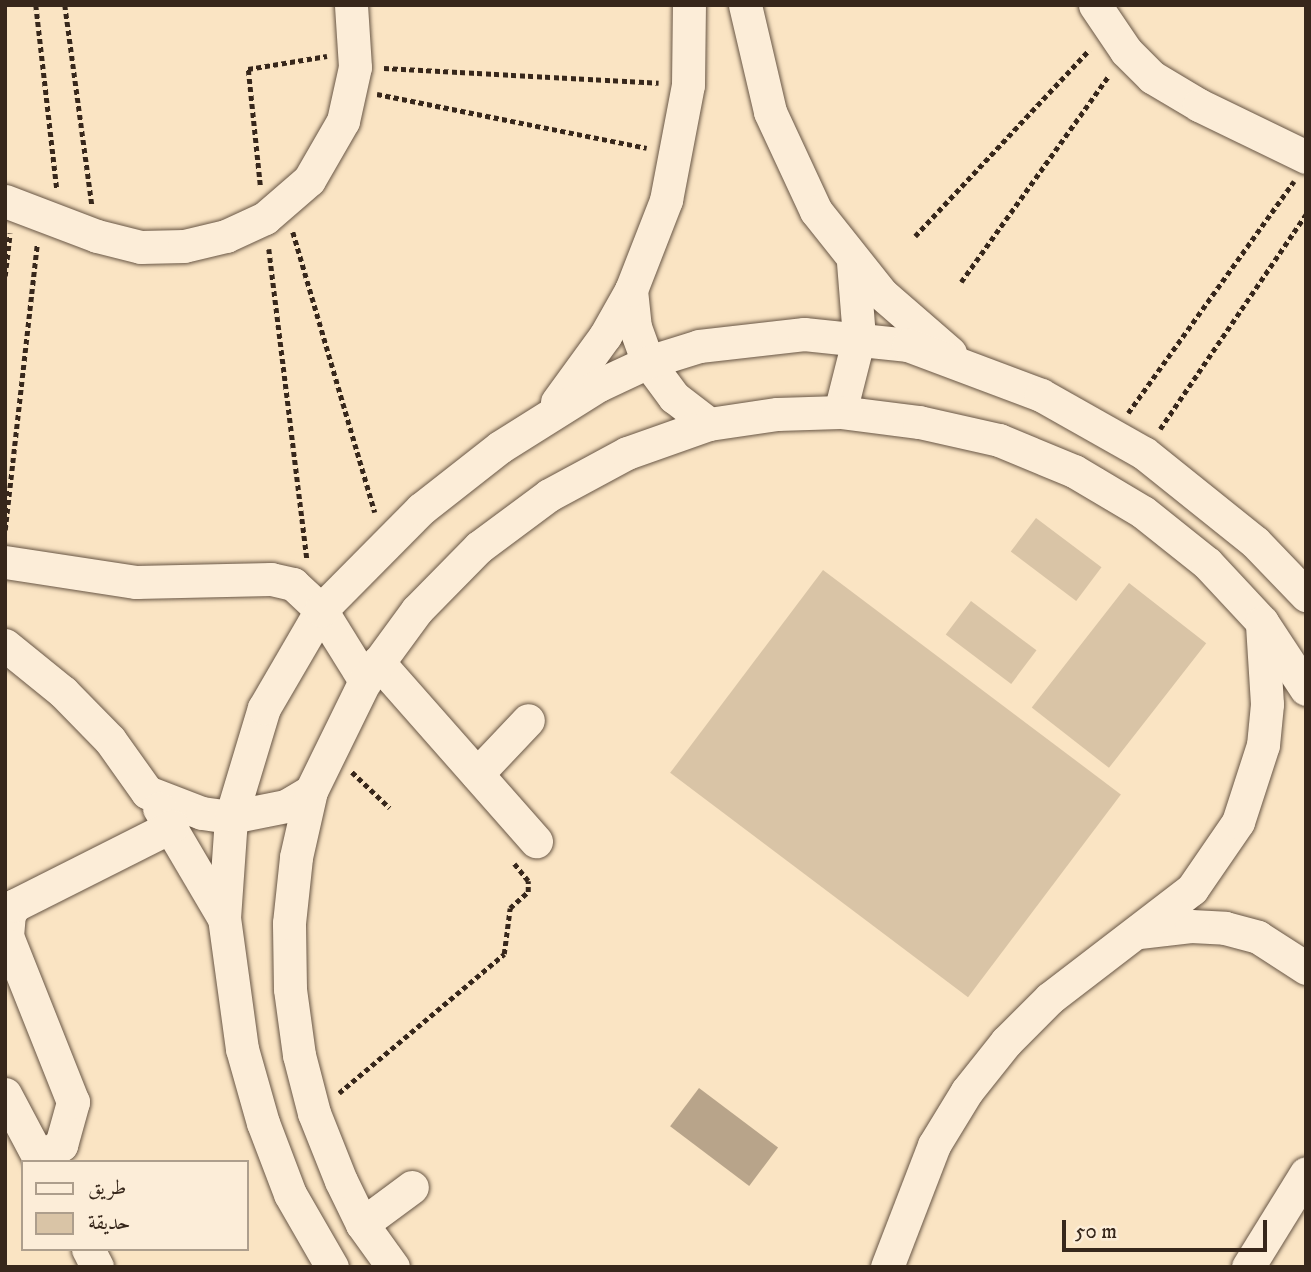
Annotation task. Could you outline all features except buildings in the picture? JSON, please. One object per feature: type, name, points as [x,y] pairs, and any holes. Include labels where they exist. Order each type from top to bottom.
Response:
[{"type":"street","points":[[30,210],[97,236],[141,247],[184,246],[226,236],[275,211],[328,152],[354,69],[351,5]]},
{"type":"street","points":[[542,419],[576,379],[631,290],[666,200],[678,154],[688,85],[688,5]]},
{"type":"street","points":[[745,5],[762,86],[790,162],[816,211],[853,263],[962,363]]},
{"type":"street","points":[[1110,29],[1152,76],[1302,167]]},
{"type":"street","points":[[840,412],[859,337],[853,263]]},
{"type":"street","points":[[631,290],[635,327],[648,362],[674,397],[709,424]]},
{"type":"street","points":[[332,1267],[290,1195],[263,1123],[242,1049],[223,918],[231,817],[264,708],[316,603],[460,477],[542,419],[648,362],[751,337],[859,337],[908,345],[962,363],[1041,395],[1113,433],[1203,496],[1306,595]]},
{"type":"street","points":[[393,1267],[362,1224],[314,1113],[299,1055],[292,1002],[289,923],[296,857],[311,791],[329,750],[372,671],[417,610],[479,547],[549,495],[626,453],[709,424],[840,412],[919,422],[999,440],[1074,471],[1143,512],[1207,563],[1262,622],[1306,689]]},
{"type":"street","points":[[5,562],[136,582],[271,579],[293,584],[316,603],[372,671],[477,774],[524,852]]},
{"type":"street","points":[[889,1265],[934,1144],[967,1091],[1006,1042],[1050,998],[1192,889],[1217,857],[1254,784],[1267,704],[1262,622]]},
{"type":"street","points":[[5,645],[63,692],[110,740],[172,825],[223,918]]},
{"type":"street","points":[[477,774],[528,720]]},
{"type":"street","points":[[147,792],[202,814],[231,817],[286,806],[311,791]]},
{"type":"street","points":[[5,1094],[40,1160],[61,1145],[73,1102],[7,936],[9,914],[15,905],[172,825]]},
{"type":"street","points":[[1139,932],[1191,926],[1225,928],[1258,937],[1306,968]]},
{"type":"street","points":[[1248,1267],[1306,1173]]},
{"type":"street","points":[[362,1224],[412,1187]]},
{"type":"street","points":[[89,1251],[97,1267]]},
{"type":"path","points":[[5,530],[30,210],[36,5]]},
{"type":"path","points":[[65,5],[97,236]]},
{"type":"path","points":[[915,236],[1110,29]]},
{"type":"path","points":[[961,282],[1110,29]]},
{"type":"path","points":[[316,603],[275,211],[248,69],[354,69],[688,85]]},
{"type":"path","points":[[354,69],[678,154]]},
{"type":"path","points":[[1113,433],[1302,167]]},
{"type":"path","points":[[5,276],[30,210]]},
{"type":"path","points":[[275,211],[384,544]]},
{"type":"path","points":[[1144,453],[1306,214]]},
{"type":"path","points":[[329,750],[390,808]]},
{"type":"path","points":[[314,1113],[504,954],[510,908],[528,892],[524,852]]},
{"type":"green space","points":[[1036,518],[1101,567],[1076,601],[1011,552]]},
{"type":"green space","points":[[823,570],[1121,794],[968,997],[670,773]]},
{"type":"green space","points":[[1129,583],[1206,643],[1109,768],[1032,708]]},
{"type":"green space","points":[[971,601],[1036,650],[1011,684],[946,635]]},
{"type":"shaded area","points":[[699,1088],[778,1148],[749,1186],[670,1126]]}]
